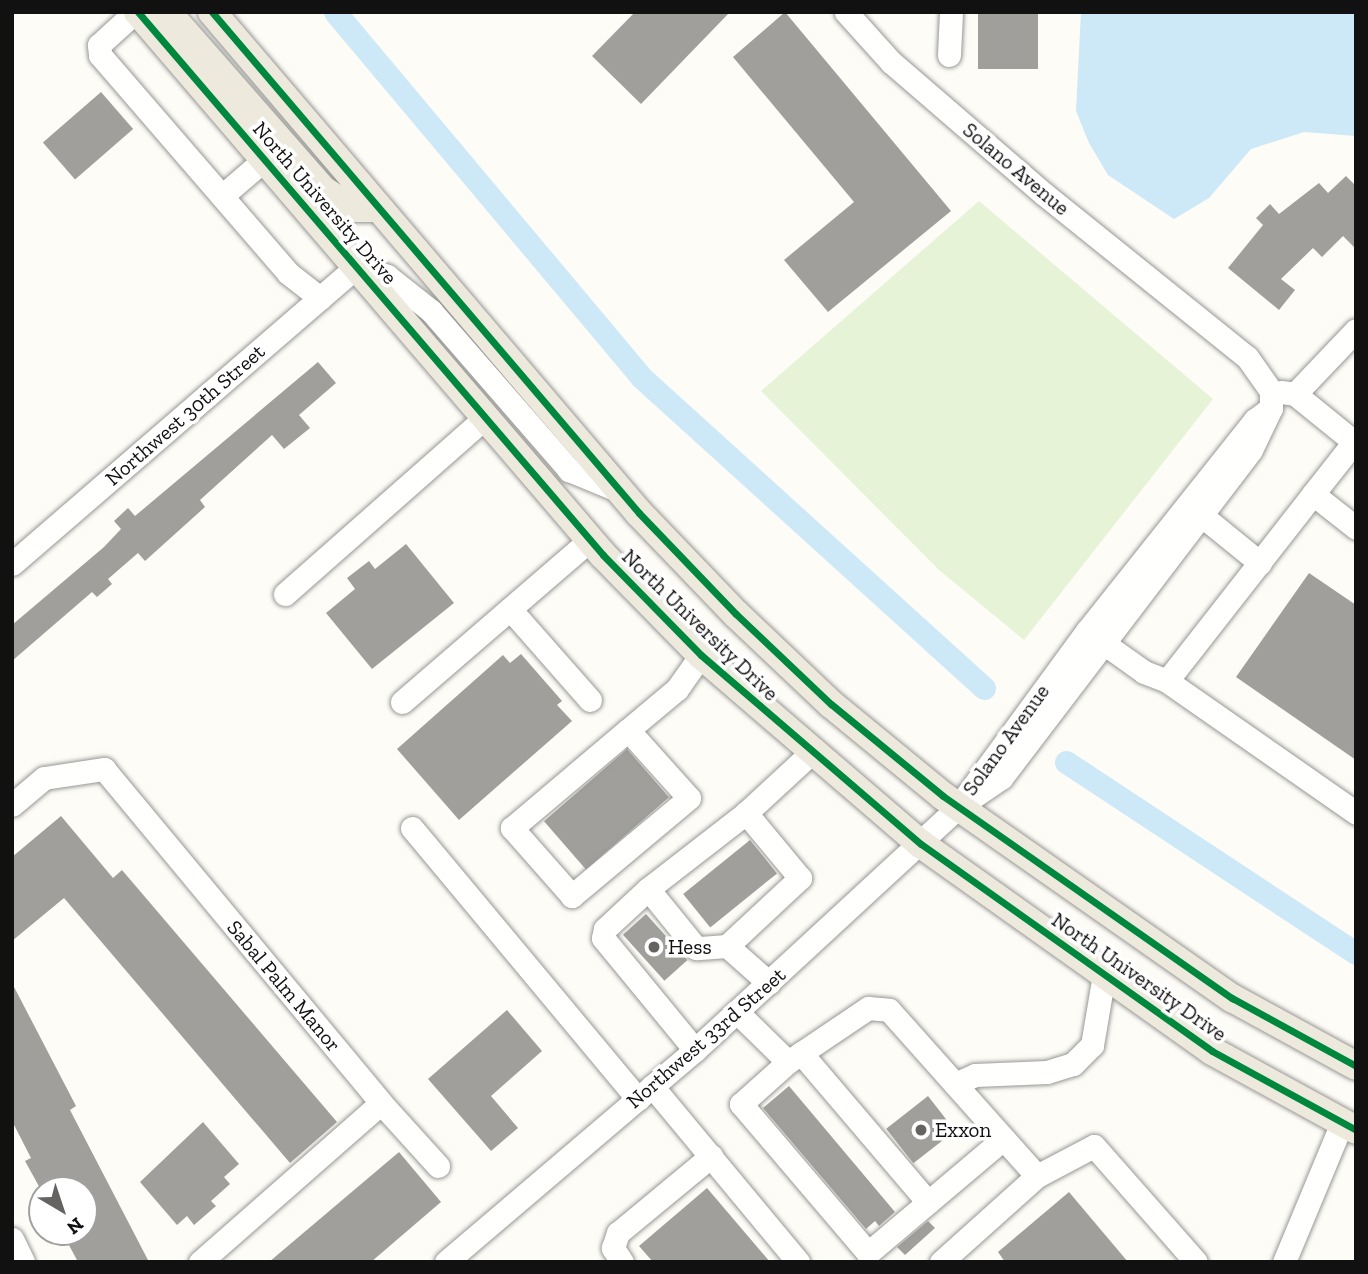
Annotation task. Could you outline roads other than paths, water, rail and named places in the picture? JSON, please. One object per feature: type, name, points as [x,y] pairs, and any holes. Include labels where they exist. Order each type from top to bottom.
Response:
[{"type":"main road","name":"North University Drive","points":[[137,12],[590,540],[701,655],[811,753],[921,845],[1212,1051],[1349,1127]]},
{"type":"main road","points":[[167,12],[323,190],[352,208],[377,208]]},
{"type":"main road","name":"North University Drive","points":[[212,12],[622,492],[783,659],[958,807],[1232,998],[1356,1066]]},
{"type":"street","points":[[137,12],[99,45],[100,55],[288,273],[320,298]]},
{"type":"street","points":[[949,55],[951,12]]},
{"type":"street","name":"Solano Avenue","points":[[856,16],[891,62],[1044,194],[1247,357],[1271,399]]},
{"type":"street","points":[[222,196],[264,159]]},
{"type":"street","points":[[357,267],[387,276],[431,311],[569,470],[622,492]]},
{"type":"street","name":"Northwest 30th Street","points":[[12,564],[357,267]]},
{"type":"street","points":[[1271,399],[1295,394],[1356,330]]},
{"type":"street","points":[[1167,681],[1355,443],[1295,394]]},
{"type":"street","name":"Solano Avenue","points":[[958,807],[1001,778],[1102,642],[1251,450],[1271,399]]},
{"type":"street","name":"Solano Avenue","points":[[958,807],[1087,631],[1271,399]]},
{"type":"street","points":[[285,594],[486,417]]},
{"type":"street","points":[[1313,494],[1356,528]]},
{"type":"street","points":[[1201,515],[1260,563]]},
{"type":"street","points":[[402,702],[590,540]]},
{"type":"street","points":[[510,609],[590,700]]},
{"type":"street","points":[[1102,642],[1144,672],[1167,681],[1356,813]]},
{"type":"street","points":[[628,730],[689,799],[572,896],[512,828],[628,730],[677,689],[701,655]]},
{"type":"street","points":[[695,1049],[603,938],[605,929],[648,889],[746,813],[811,753]]},
{"type":"street","name":"Sabal Palm Manor","points":[[12,805],[44,778],[104,769],[381,1103]]},
{"type":"street","name":"Northwest 33rd Street","points":[[446,1262],[737,1012],[921,845],[958,807]]},
{"type":"street","points":[[648,889],[696,948],[727,946],[800,878],[746,813]]},
{"type":"street","points":[[412,828],[645,1093],[711,1156],[798,1262]]},
{"type":"street","points":[[727,946],[769,983]]},
{"type":"street","points":[[955,1084],[975,1075],[1047,1072],[1073,1064],[1095,1038],[1104,975]]},
{"type":"street","points":[[1003,1139],[868,1253],[741,1104],[794,1058],[868,1008],[889,1010],[1037,1176]]},
{"type":"street","points":[[737,1012],[794,1058],[928,1202]]},
{"type":"street","points":[[205,1260],[381,1103],[438,1166]]},
{"type":"street","points":[[1284,1262],[1349,1127]]},
{"type":"street","points":[[942,1262],[1037,1176],[1094,1146],[1196,1262]]},
{"type":"street","points":[[622,1262],[613,1248],[618,1233],[711,1156]]},
{"type":"street","points":[[12,1239],[23,1262]]},
{"type":"water","points":[[1081,12],[1356,12],[1356,136],[1304,132],[1251,149],[1209,198],[1174,219],[1108,175],[1089,143],[1076,111]]},
{"type":"waterway","points":[[335,12],[641,377],[984,688]]},
{"type":"waterway","points":[[1066,762],[1356,953]]},
{"type":"place","name":"Hess","points":[[654,947]]},
{"type":"place","name":"Exxon","points":[[921,1130]]}]
